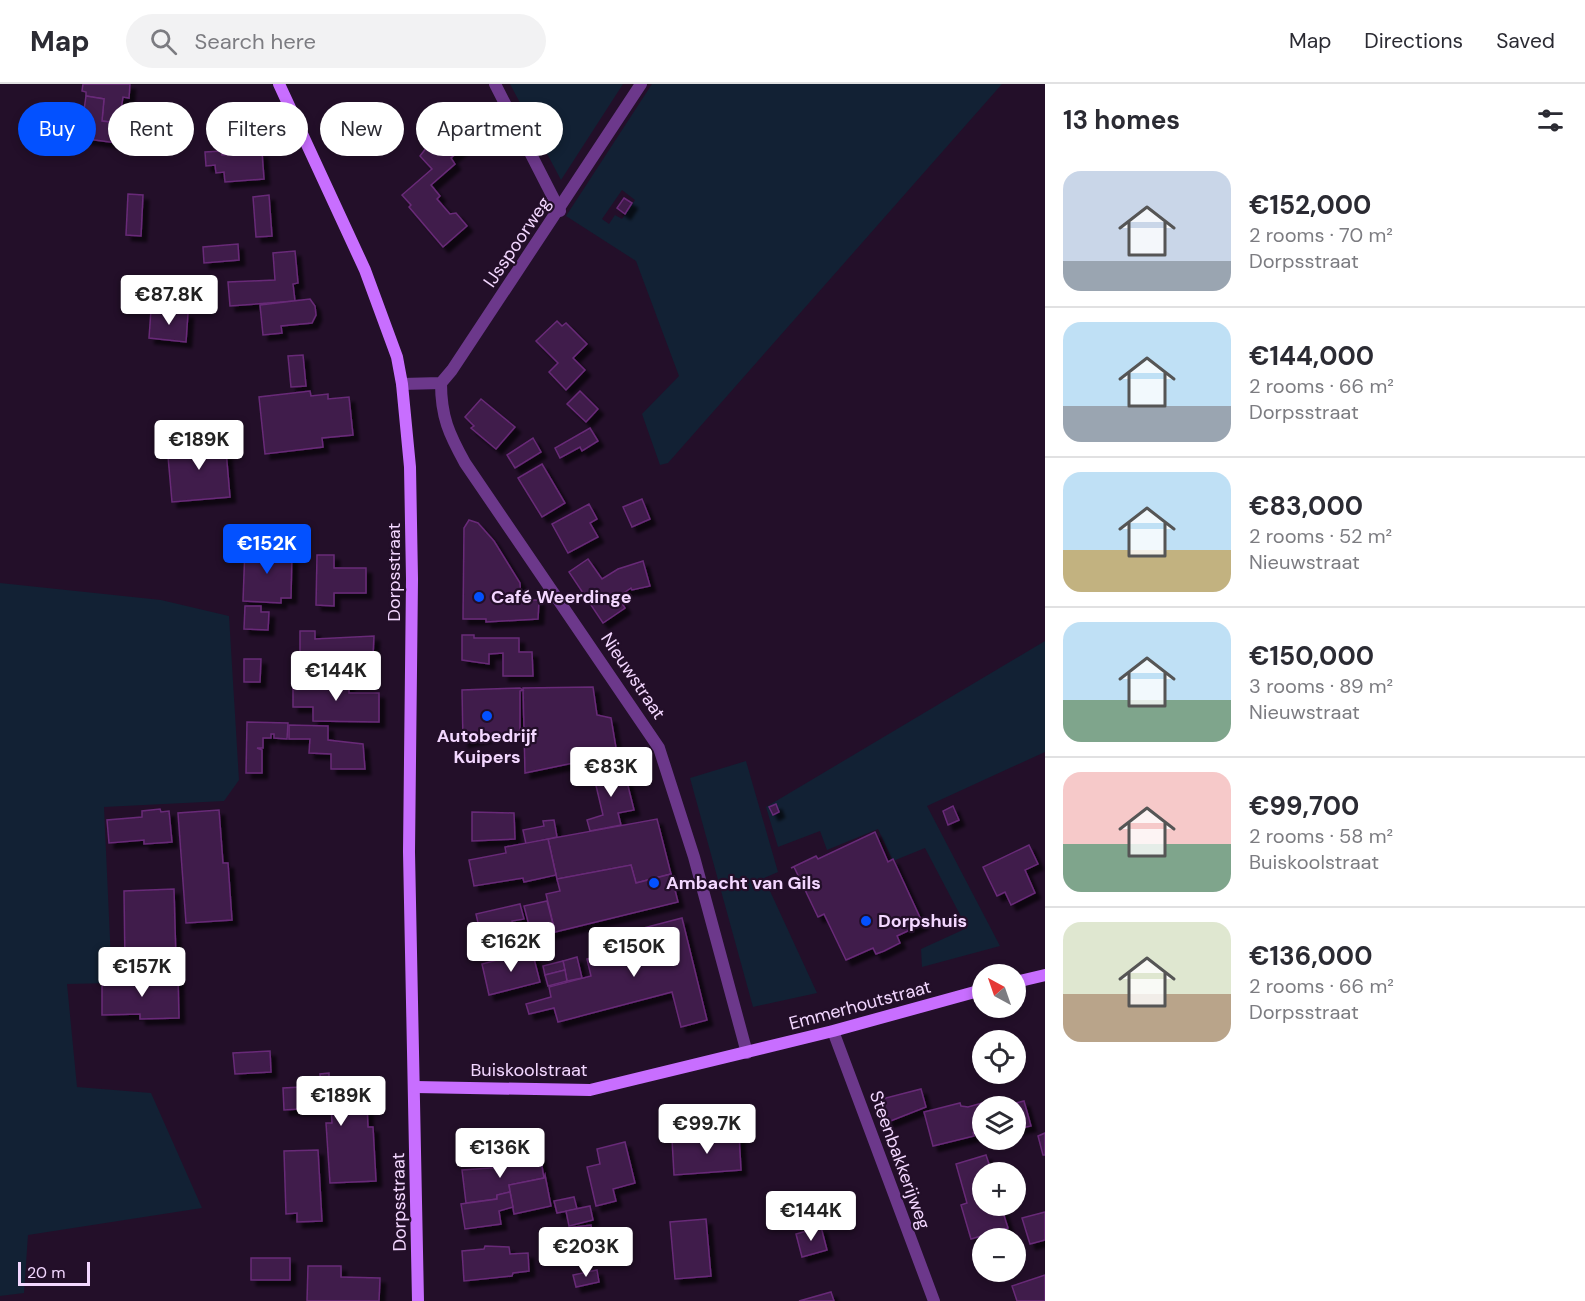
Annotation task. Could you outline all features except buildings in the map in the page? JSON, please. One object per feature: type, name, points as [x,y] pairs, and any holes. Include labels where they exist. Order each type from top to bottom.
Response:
[{"type":"main road","name":"Dorpsstraat","points":[[279,84],[365,270],[397,357],[402,384],[410,467],[412,546],[409,852],[418,1301]]},
{"type":"main road","points":[[1026,980],[1045,975]]},
{"type":"main road","name":"Emmerhoutstraat","points":[[747,1053],[833,1032],[972,993]]},
{"type":"main road","name":"Buiskoolstraat","points":[[415,1087],[590,1090],[747,1053]]},
{"type":"street","points":[[495,84],[560,211]]},
{"type":"street","name":"IJsspoorweg","points":[[441,383],[560,211],[641,84]]},
{"type":"street","points":[[402,384],[441,383]]},
{"type":"street","name":"Nieuwstraat","points":[[441,383],[441,408],[449,434],[465,463],[659,748],[694,857],[747,1053]]},
{"type":"street","name":"Steenbakkerijweg","points":[[833,1032],[934,1301]]},
{"type":"shaded area","points":[[510,84],[623,84],[561,180],[548,156],[563,156],[563,102],[520,102]]},
{"type":"shaded area","points":[[652,84],[1002,84],[668,463],[660,465],[642,414],[679,376],[636,261],[566,216]],"holes":[[[622,190],[635,200],[622,219],[615,215],[609,224],[602,219]]]},
{"type":"shaded area","points":[[0,583],[161,600],[229,616],[239,780],[224,801],[104,807],[112,983],[67,984],[77,1087],[151,1093],[202,1208],[28,1235],[24,1293],[0,1296]]},
{"type":"shaded area","points":[[1045,641],[1045,752],[927,806],[1000,946],[922,967],[921,949],[967,928],[925,848],[893,861],[878,829],[827,850],[820,831],[778,847],[766,807]]},
{"type":"shaded area","points":[[746,761],[778,872],[764,878],[817,993],[753,1007],[690,778]]},
{"type":"place","name":"Café Weerdinge","points":[[479,597]]},
{"type":"place","name":"Autobedrijf Kuipers","points":[[487,716]]},
{"type":"place","name":"Ambacht van Gils","points":[[654,883]]},
{"type":"place","name":"Dorpshuis","points":[[866,921]]}]
